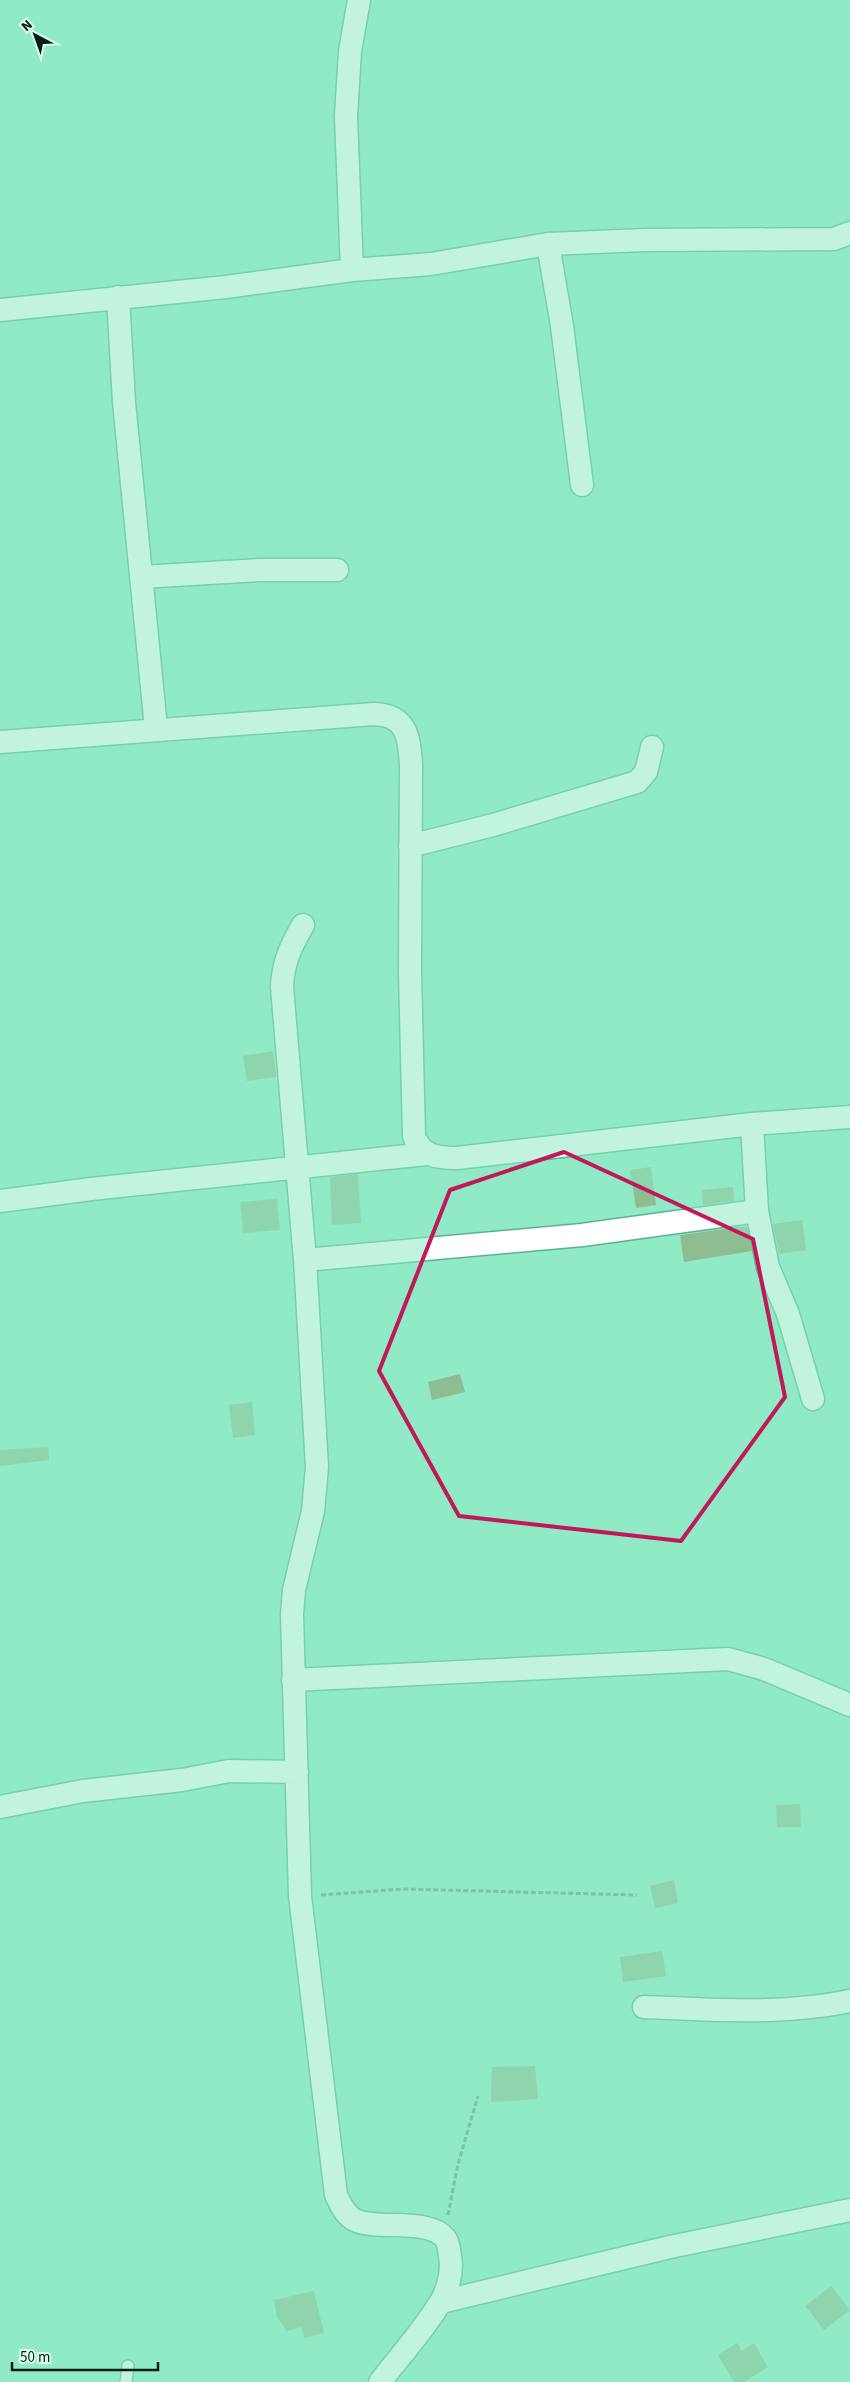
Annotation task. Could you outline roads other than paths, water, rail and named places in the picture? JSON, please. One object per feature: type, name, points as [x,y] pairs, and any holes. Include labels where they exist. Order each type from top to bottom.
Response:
[{"type":"street","points":[[352,270],[346,116],[350,51],[359,0]]},
{"type":"street","points":[[0,310],[118,297],[226,288],[352,270],[431,264],[548,244],[645,240],[834,239],[850,233]]},
{"type":"street","points":[[548,244],[562,326],[582,485]]},
{"type":"street","points":[[118,297],[124,402],[156,728]]},
{"type":"street","points":[[142,577],[259,570],[337,570]]},
{"type":"street","points":[[0,742],[156,728],[354,714],[384,714],[395,718],[404,727],[410,738],[414,1136],[417,1146],[426,1154]]},
{"type":"street","points":[[410,846],[502,822],[637,782],[646,772],[652,747]]},
{"type":"street","points":[[303,925],[287,953],[283,968],[282,987],[305,1260],[317,1467],[313,1511],[294,1590],[292,1638],[300,1896],[336,2195],[344,2212],[355,2221],[371,2225],[430,2230],[445,2238],[452,2263],[441,2302],[380,2382]]},
{"type":"street","points":[[0,1201],[91,1189],[426,1154],[442,1158],[456,1158],[752,1124],[850,1117]]},
{"type":"street","points":[[752,1124],[757,1211],[768,1267],[788,1314],[813,1399]]},
{"type":"street","points":[[305,1260],[582,1235],[757,1211]]},
{"type":"street","points":[[293,1680],[728,1659],[764,1669],[850,1705]]},
{"type":"street","points":[[0,1807],[83,1791],[182,1780],[229,1771],[297,1772]]},
{"type":"street","points":[[644,2007],[738,2011],[832,2005],[850,2001]]},
{"type":"street","points":[[441,2302],[670,2248],[850,2210]]},
{"type":"lane","points":[[126,2382],[128,2366]]}]
